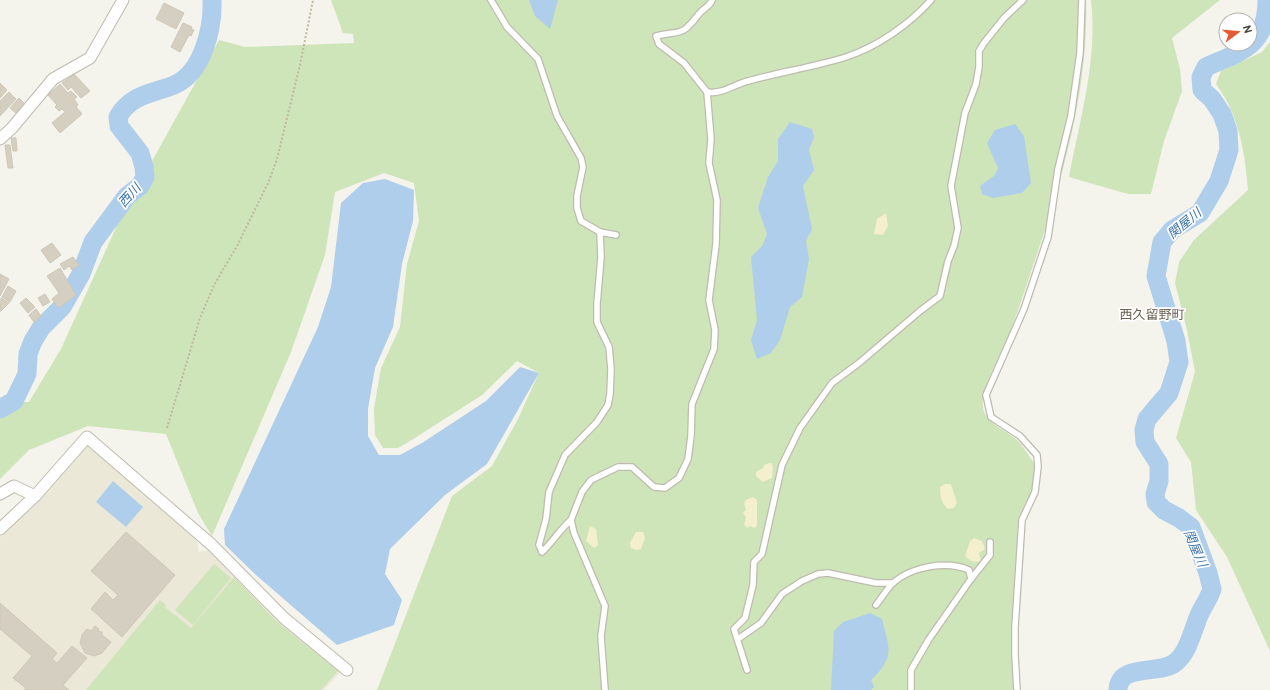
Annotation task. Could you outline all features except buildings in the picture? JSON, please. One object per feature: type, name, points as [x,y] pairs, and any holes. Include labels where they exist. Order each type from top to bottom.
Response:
[{"type":"street","points":[[0,139],[12,128],[53,79],[90,58],[123,0]]},
{"type":"street","points":[[0,529],[35,496],[87,437],[212,545],[284,618],[347,670]]},
{"type":"street","points":[[0,494],[14,486],[35,496]]},
{"type":"lane","points":[[492,0],[507,27],[538,59],[557,116],[581,158],[583,167],[577,196],[581,221],[600,232],[616,235]]},
{"type":"lane","points":[[600,232],[601,257],[597,322],[609,347],[611,369],[610,394],[608,405],[596,422],[566,455],[549,492],[546,519],[539,545],[542,552],[554,542],[563,526],[571,520],[582,492],[591,480],[618,467],[632,468],[654,486],[665,488],[679,478],[688,459],[691,436],[692,404],[714,349],[715,330],[709,300],[716,244],[717,200],[709,162],[711,139],[707,92],[684,63],[659,44],[656,36],[683,32],[694,23],[700,13],[711,4],[712,0]]},
{"type":"lane","points":[[707,92],[713,93],[745,81],[856,53],[892,32],[921,12],[932,0]]},
{"type":"lane","points":[[747,670],[734,629],[746,618],[753,585],[754,562],[762,554],[782,465],[800,428],[832,383],[850,371],[915,315],[940,296],[944,275],[954,246],[958,228],[951,186],[965,113],[976,84],[979,67],[979,51],[1004,18],[1023,0]]},
{"type":"lane","points":[[1017,690],[1014,655],[1022,520],[1035,492],[1038,468],[1037,455],[1020,436],[991,417],[986,394],[1024,309],[1048,237],[1058,169],[1071,116],[1080,53],[1082,0]]},
{"type":"lane","points":[[571,520],[574,533],[605,606],[601,636],[605,690]]},
{"type":"lane","points":[[911,690],[911,670],[929,639],[971,578],[990,555],[990,542]]},
{"type":"lane","points":[[876,605],[893,583],[909,572],[944,566],[959,566],[969,570],[971,578]]},
{"type":"lane","points":[[738,638],[761,623],[782,594],[802,581],[818,574],[828,573],[876,583],[893,583]]},
{"type":"path","points":[[167,428],[200,318],[214,285],[237,246],[269,181],[277,159],[300,64],[313,0]]},
{"type":"shaded area","points":[[90,445],[185,526],[197,541],[199,552],[211,550],[342,670],[324,690],[0,690],[0,537],[27,509],[29,511],[56,482],[53,479],[82,446]]},
{"type":"green space","points":[[331,0],[1086,0],[1086,33],[1083,66],[1072,133],[1064,167],[1022,300],[1008,337],[988,382],[983,400],[985,414],[992,423],[1013,436],[1035,464],[1033,490],[1018,526],[1014,608],[1020,690],[377,690],[452,496],[492,466],[517,421],[539,373],[517,361],[482,395],[398,448],[383,448],[375,435],[374,408],[381,368],[400,327],[407,264],[419,221],[414,183],[384,173],[335,192],[325,255],[291,352],[212,536],[198,513],[166,434],[88,426],[29,450],[0,479],[0,402],[29,402],[61,349],[120,219],[219,40],[245,47],[354,43],[353,34],[343,33]]},
{"type":"green space","points":[[1091,0],[1220,0],[1172,38],[1180,69],[1182,91],[1164,141],[1151,194],[1128,194],[1069,177],[1083,111],[1090,67],[1093,22]]},
{"type":"green space","points":[[1270,42],[1270,651],[1227,557],[1196,510],[1191,462],[1176,438],[1195,372],[1187,330],[1175,283],[1179,262],[1194,240],[1248,190],[1240,134],[1230,108],[1216,84],[1221,71],[1262,52]]},
{"type":"green space","points":[[214,564],[231,578],[193,625],[175,610]]},
{"type":"green space","points":[[234,577],[276,621],[338,671],[321,690],[86,690],[160,600],[166,605],[165,607],[191,628]]},
{"type":"sand","points":[[886,213],[888,226],[883,235],[874,234],[877,219]]},
{"type":"sand","points":[[772,463],[772,478],[763,482],[756,476],[756,472],[763,468],[765,464]]},
{"type":"sand","points":[[945,484],[951,484],[957,503],[954,508],[948,509],[941,499],[940,487]]},
{"type":"sand","points":[[753,497],[757,500],[757,525],[755,528],[749,526],[748,528],[744,525],[746,518],[743,512],[746,510],[744,503],[746,500]]},
{"type":"sand","points":[[590,526],[596,529],[598,545],[594,548],[586,541]]},
{"type":"sand","points":[[636,532],[643,532],[645,538],[641,549],[636,550],[631,548],[630,543]]},
{"type":"sand","points":[[974,538],[982,541],[985,549],[979,553],[981,561],[976,562],[965,556],[970,541]]},
{"type":"water","points":[[529,0],[558,0],[550,29],[535,16]]},
{"type":"water","points":[[790,122],[812,129],[814,137],[809,150],[814,170],[803,186],[812,229],[806,241],[809,259],[802,297],[790,307],[780,340],[771,353],[757,359],[751,340],[757,320],[751,257],[762,246],[767,234],[758,208],[768,177],[778,161],[778,139]]},
{"type":"water","points":[[1015,124],[1024,136],[1031,183],[1022,193],[993,198],[982,194],[980,186],[995,175],[998,168],[987,143],[995,130]]},
{"type":"water","points":[[385,179],[414,190],[413,221],[402,264],[393,327],[375,368],[368,409],[368,436],[379,455],[400,455],[422,443],[486,401],[520,367],[539,373],[487,464],[445,495],[390,549],[385,574],[402,600],[394,625],[337,645],[256,575],[225,545],[224,529],[318,327],[331,287],[341,203],[363,183]]},
{"type":"water","points":[[113,481],[143,507],[126,527],[96,502]]},
{"type":"water","points":[[870,613],[882,619],[888,645],[887,658],[884,665],[871,680],[874,687],[871,690],[831,690],[834,631],[843,622]]},
{"type":"waterway","name":"西川","points":[[0,409],[14,401],[27,374],[28,354],[33,341],[41,328],[62,307],[81,274],[93,242],[127,196],[140,186],[145,177],[140,153],[119,126],[118,117],[123,109],[136,99],[174,85],[184,79],[192,71],[199,60],[208,36],[211,23],[212,0]]},
{"type":"waterway","name":"関屋川","points":[[1118,690],[1120,681],[1125,676],[1141,671],[1169,666],[1181,657],[1188,645],[1198,617],[1212,589],[1208,573],[1191,527],[1179,518],[1164,510],[1156,502],[1155,494],[1159,481],[1159,464],[1145,442],[1144,430],[1147,419],[1169,393],[1179,362],[1176,341],[1156,276],[1162,242],[1172,230],[1200,213],[1219,181],[1229,150],[1228,131],[1222,114],[1212,99],[1202,90],[1201,77],[1206,67],[1241,51],[1250,45],[1257,37],[1263,28],[1267,0]]},
{"type":"district","name":"西久留野町","points":[[1152,314]]}]
